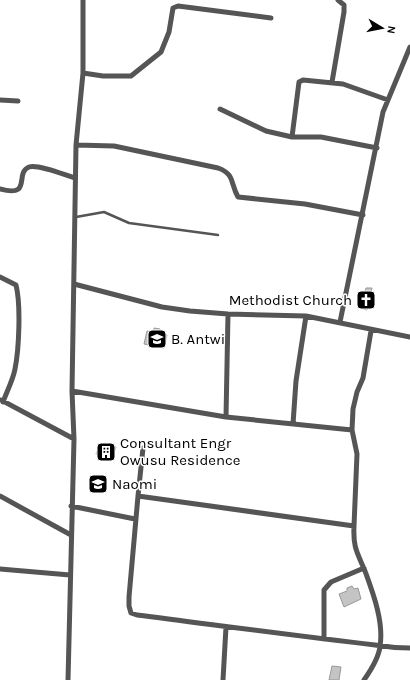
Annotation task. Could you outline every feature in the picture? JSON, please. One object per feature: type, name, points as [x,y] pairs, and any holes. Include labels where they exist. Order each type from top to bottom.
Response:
[{"type":"street","points":[[68,680],[71,506],[74,439],[72,392],[75,178],[76,145],[83,73],[83,0]]},
{"type":"street","points":[[332,82],[344,12],[344,5],[338,0]]},
{"type":"street","points":[[83,73],[103,76],[131,76],[161,52],[169,32],[173,8],[178,6],[272,18]]},
{"type":"street","points":[[340,322],[377,148],[383,112],[409,54],[410,47]]},
{"type":"street","points":[[292,137],[299,82],[307,79],[332,82],[388,100]]},
{"type":"street","points":[[0,100],[18,101]]},
{"type":"street","points":[[220,109],[266,131],[292,137],[321,137],[377,148]]},
{"type":"street","points":[[76,145],[114,146],[218,168],[226,171],[231,176],[238,197],[306,204],[362,215]]},
{"type":"street","points":[[0,189],[12,192],[16,191],[20,187],[25,170],[30,167],[42,168],[75,178]]},
{"type":"street","points":[[0,277],[16,285],[18,296],[17,359],[14,372],[1,401],[74,439]]},
{"type":"street","points":[[74,284],[162,307],[228,314],[306,316],[340,322],[371,331],[410,337]]},
{"type":"street","points":[[226,417],[228,314]]},
{"type":"street","points":[[294,424],[296,381],[306,316]]},
{"type":"street","points":[[364,680],[376,660],[381,646],[379,619],[364,568],[355,549],[354,526],[357,454],[352,430],[356,397],[363,378],[371,331]]},
{"type":"street","points":[[72,392],[226,417],[352,430]]},
{"type":"street","points":[[143,448],[135,519],[129,597],[131,613],[324,639],[410,648]]},
{"type":"street","points":[[0,496],[71,535]]},
{"type":"street","points":[[138,496],[354,526]]},
{"type":"street","points":[[71,506],[135,519]]},
{"type":"street","points":[[324,639],[324,590],[331,582],[364,568]]},
{"type":"street","points":[[0,569],[70,575]]},
{"type":"street","points":[[223,680],[226,626]]},
{"type":"lane","points":[[75,217],[104,212],[129,223],[218,235]]},
{"type":"building","points":[[366,288],[372,288],[367,310],[360,308],[363,291],[365,292]]},
{"type":"building","points":[[154,328],[160,329],[160,333],[167,335],[164,348],[144,344],[147,331],[154,332]]},
{"type":"building","name":"Consultant Engr Owusu Residence","points":[[105,443],[116,447],[112,459],[96,454],[98,449],[101,450]]},
{"type":"building","points":[[96,478],[105,481],[101,493],[91,489]]},
{"type":"building","points":[[352,586],[354,589],[358,588],[361,599],[344,607],[339,594],[347,591],[347,588]]},
{"type":"building","points":[[332,666],[341,667],[339,680],[329,680]]},
{"type":"place","name":"Methodist Church","points":[[366,300]]},
{"type":"place","name":"B. Antwi","points":[[157,339]]},
{"type":"place","name":"Consultant Engr Owusu Residence","points":[[106,452]]},
{"type":"place","name":"Naomi","points":[[98,484]]}]
